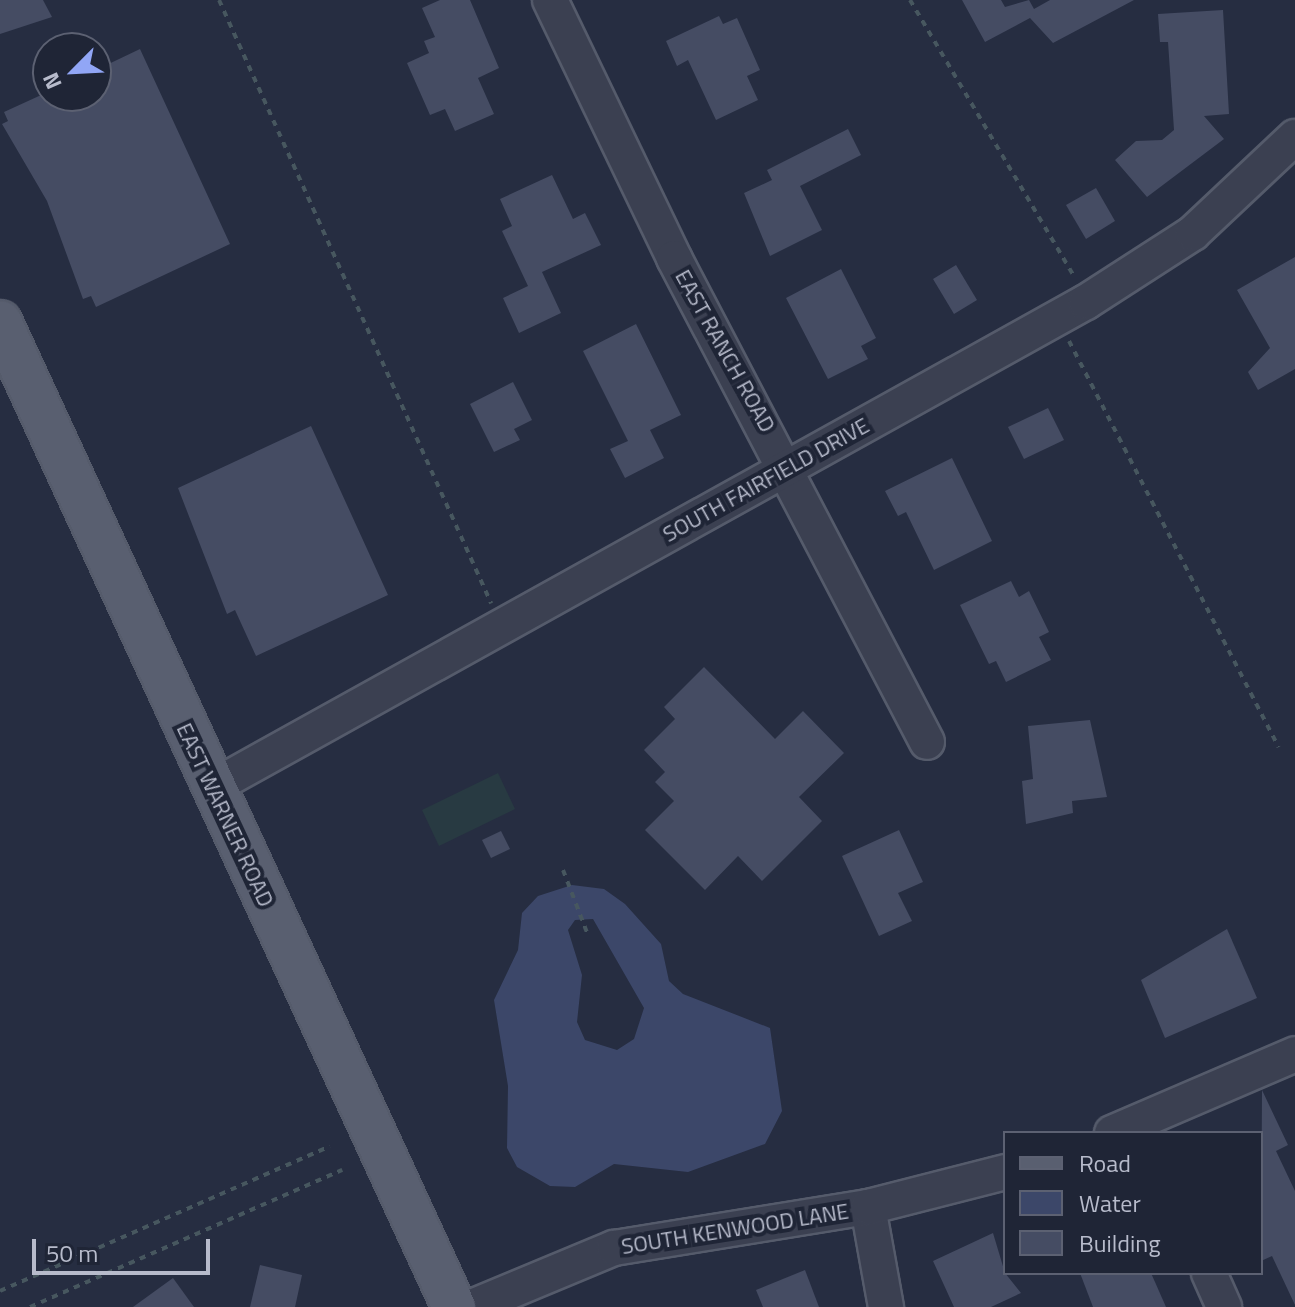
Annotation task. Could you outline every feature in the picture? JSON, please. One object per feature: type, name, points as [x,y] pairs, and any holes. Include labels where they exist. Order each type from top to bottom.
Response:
[{"type":"main road","name":"EAST WARNER ROAD","points":[[0,322],[211,788],[454,1307]]},
{"type":"street","name":"EAST RANCH ROAD","points":[[550,0],[674,258],[787,466],[927,742]]},
{"type":"street","name":"SOUTH FAIRFIELD DRIVE","points":[[211,788],[504,631],[787,466],[1086,302],[1193,233],[1290,152]]},
{"type":"street","points":[[1132,1130],[1295,1054]]},
{"type":"street","name":"SOUTH KENWOOD LANE","points":[[472,1307],[614,1248],[868,1207],[1003,1173]]},
{"type":"street","points":[[868,1207],[886,1307]]},
{"type":"street","points":[[1210,1275],[1224,1307]]},
{"type":"path","points":[[219,0],[504,631]]},
{"type":"path","points":[[910,0],[1086,302]]},
{"type":"path","points":[[1057,319],[1279,747]]},
{"type":"path","points":[[563,870],[588,935]]},
{"type":"path","points":[[0,1291],[330,1146]]},
{"type":"path","points":[[30,1307],[342,1170]]},
{"type":"shaded area","points":[[498,773],[515,809],[439,846],[422,810]]},
{"type":"water","points":[[572,885],[604,889],[625,904],[661,944],[669,981],[683,994],[770,1028],[782,1111],[765,1144],[688,1172],[614,1164],[575,1187],[550,1186],[517,1167],[507,1148],[508,1086],[494,1000],[518,950],[522,913],[538,896]],"holes":[[[593,919],[644,1008],[634,1039],[617,1050],[585,1040],[577,1022],[582,975],[568,930],[575,920]]]},
{"type":"building","points":[[0,0],[43,0],[52,17],[0,34]]},
{"type":"building","points":[[440,0],[470,0],[499,68],[478,78],[494,114],[455,131],[445,109],[430,115],[407,63],[429,53],[424,41],[435,37],[422,8]]},
{"type":"building","points":[[962,0],[1001,0],[1005,7],[1029,0],[1034,9],[1050,0],[1134,0],[1053,43],[1030,18],[985,42]]},
{"type":"building","points":[[1223,10],[1229,114],[1204,116],[1224,139],[1147,197],[1115,160],[1136,141],[1162,140],[1174,130],[1168,42],[1160,42],[1158,14]]},
{"type":"building","points":[[719,16],[723,24],[737,18],[760,70],[747,76],[758,100],[716,120],[688,60],[677,66],[666,41]]},
{"type":"building","points":[[140,49],[230,244],[96,307],[91,296],[83,299],[47,201],[2,124],[8,121],[4,112],[32,99],[32,112],[112,112],[112,62]]},
{"type":"building","points":[[848,129],[861,155],[800,186],[822,230],[770,256],[744,193],[772,180],[767,170]]},
{"type":"building","points":[[552,175],[573,219],[585,213],[601,245],[542,272],[561,313],[519,333],[503,298],[528,286],[502,231],[512,226],[500,199]]},
{"type":"building","points":[[1096,188],[1115,221],[1086,239],[1066,205]]},
{"type":"building","points":[[1295,257],[1295,369],[1258,390],[1248,372],[1270,348],[1237,290]]},
{"type":"building","points":[[956,265],[977,300],[954,314],[933,279]]},
{"type":"building","points":[[841,269],[876,338],[861,346],[868,359],[828,379],[786,298]]},
{"type":"building","points":[[636,324],[681,415],[650,430],[664,458],[625,478],[610,449],[628,441],[583,351]]},
{"type":"building","points":[[513,382],[532,420],[514,429],[520,440],[494,452],[470,404]]},
{"type":"building","points":[[1048,408],[1064,440],[1024,459],[1008,427]]},
{"type":"building","points":[[311,426],[388,595],[256,656],[235,610],[227,614],[178,488]]},
{"type":"building","points":[[952,458],[992,541],[934,570],[906,512],[898,516],[885,491]]},
{"type":"building","points":[[1011,581],[1019,597],[1029,591],[1049,632],[1039,637],[1051,660],[1006,682],[996,661],[989,664],[960,605]]},
{"type":"building","points":[[704,667],[775,739],[803,711],[844,753],[799,797],[822,821],[762,881],[738,856],[705,890],[645,830],[674,801],[655,782],[665,772],[644,750],[675,719],[664,707]]},
{"type":"building","points":[[1090,720],[1107,797],[1072,801],[1073,813],[1026,824],[1022,781],[1033,779],[1028,726]]},
{"type":"building","points":[[899,830],[923,882],[898,893],[912,921],[879,936],[842,856]]},
{"type":"building","points":[[501,831],[510,849],[491,858],[482,840]]},
{"type":"building","points":[[1227,929],[1257,998],[1165,1038],[1141,980]]},
{"type":"building","points":[[1262,1090],[1288,1145],[1276,1151],[1295,1191],[1295,1305],[1272,1256],[1263,1260]]},
{"type":"building","points":[[993,1233],[1003,1275],[1007,1275],[1021,1293],[991,1307],[954,1307],[933,1261]]},
{"type":"building","points":[[260,1265],[302,1275],[295,1307],[250,1307]]},
{"type":"building","points":[[805,1270],[819,1307],[763,1307],[756,1290]]},
{"type":"building","points":[[1081,1275],[1152,1275],[1166,1307],[1093,1307]]},
{"type":"building","points":[[173,1278],[194,1307],[133,1307]]}]
